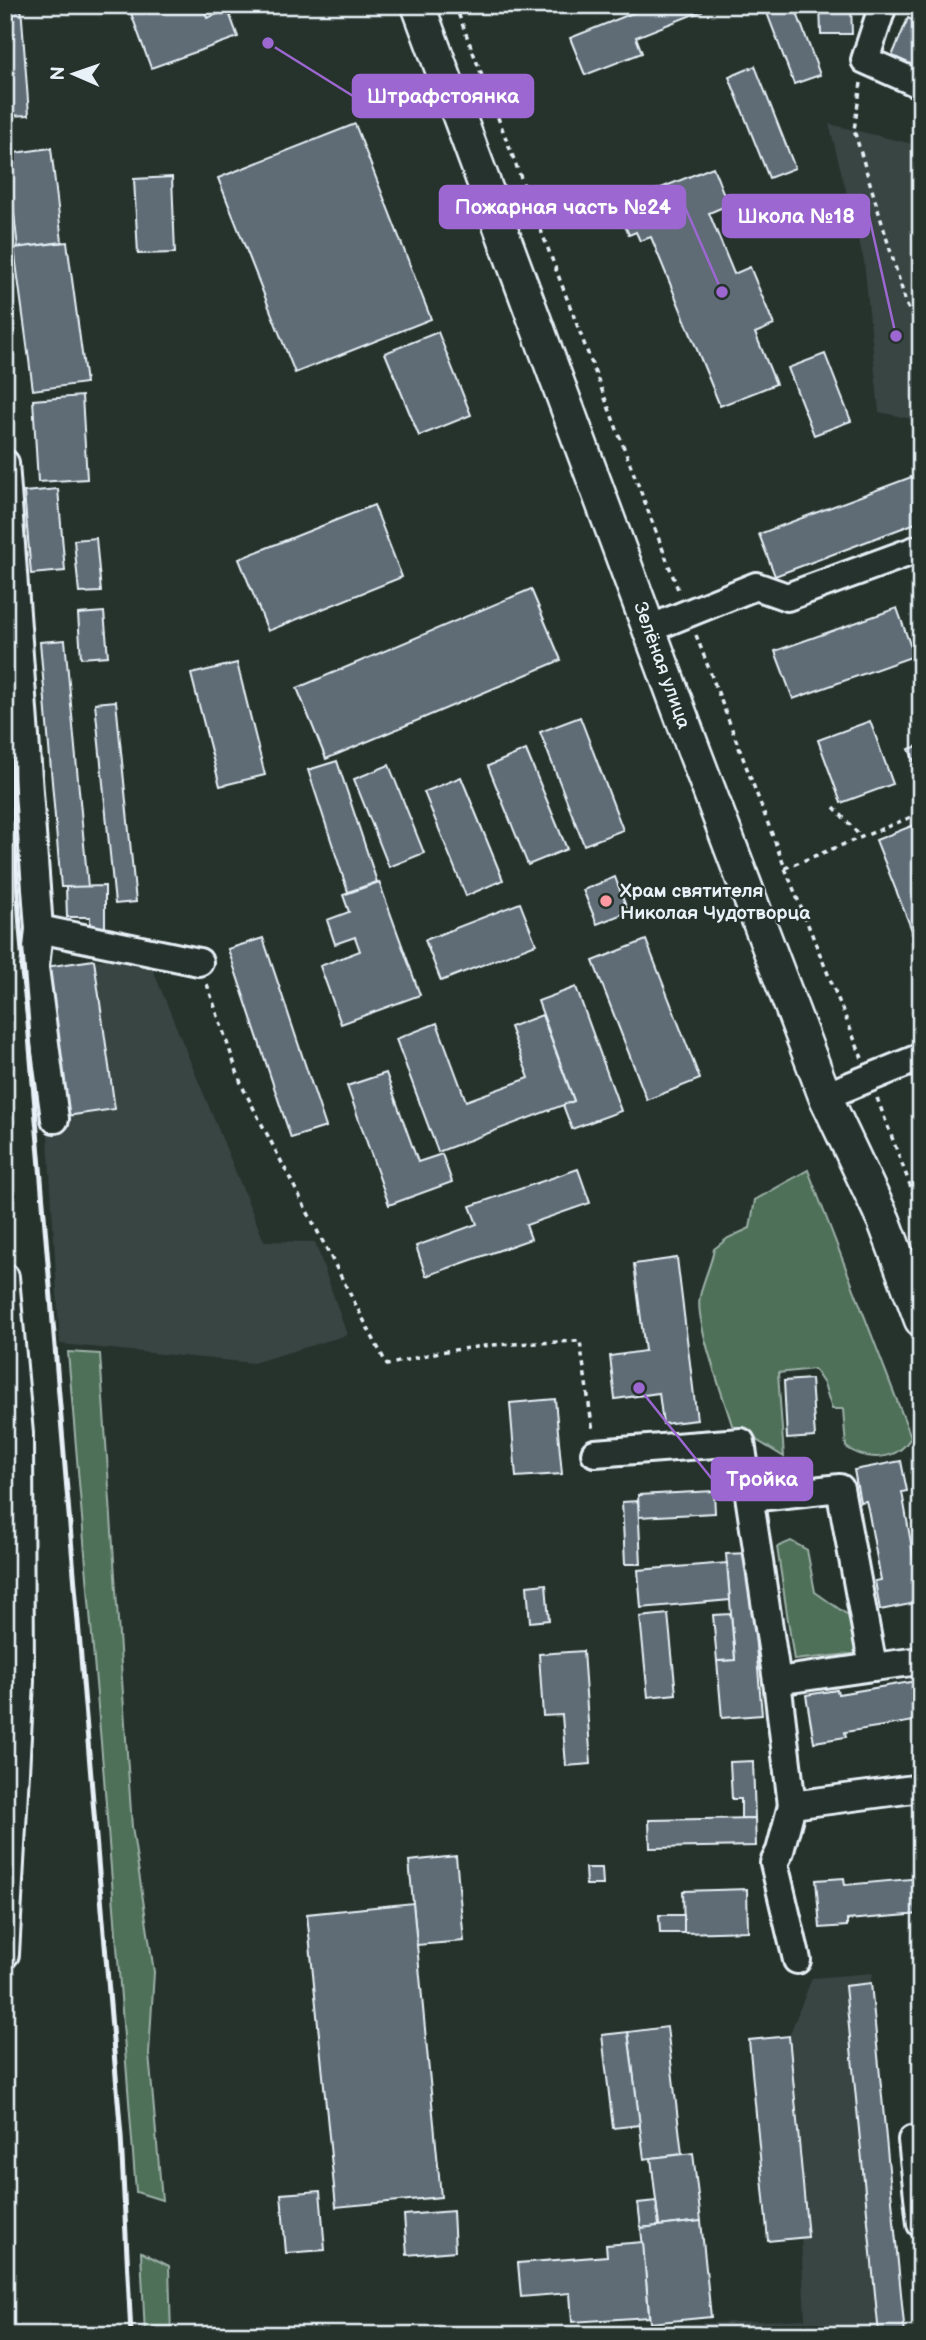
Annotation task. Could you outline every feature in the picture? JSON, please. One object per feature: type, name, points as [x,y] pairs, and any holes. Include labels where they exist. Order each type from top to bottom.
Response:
[{"type":"main road","name":"Зелёная улица","points":[[418,5],[825,1096],[884,1221],[921,1320]]},
{"type":"lane","points":[[883,5],[865,60],[921,85]]},
{"type":"lane","points":[[5,463],[26,928],[35,968],[55,1119]]},
{"type":"lane","points":[[649,629],[756,586],[787,597],[921,548]]},
{"type":"lane","points":[[26,928],[199,962]]},
{"type":"lane","points":[[825,1096],[921,1057]]},
{"type":"lane","points":[[5,1277],[19,1434],[20,1681],[5,1954]]},
{"type":"lane","points":[[595,1453],[741,1441],[777,1681],[792,1805],[780,1851],[774,1863],[797,1960]]},
{"type":"lane","points":[[751,1498],[841,1488],[873,1667]]},
{"type":"lane","points":[[777,1681],[919,1661]]},
{"type":"lane","points":[[792,1805],[921,1788]]},
{"type":"lane","points":[[921,2139],[912,2140],[921,2224]]},
{"type":"path","points":[[865,60],[854,130],[906,306],[921,329]]},
{"type":"path","points":[[834,807],[862,836]]},
{"type":"path","points":[[785,868],[921,813]]},
{"type":"path","points":[[5,929],[26,928]]},
{"type":"path","points":[[199,962],[242,1086],[387,1365],[439,1352],[491,1345],[580,1341],[590,1414]]},
{"type":"shaded area","points":[[829,124],[921,146],[921,421],[879,412],[864,261]]},
{"type":"shaded area","points":[[148,958],[264,1241],[315,1242],[347,1335],[253,1363],[60,1344],[47,1121],[45,967],[94,960]]},
{"type":"shaded area","points":[[873,1973],[871,1983],[905,2335],[422,2335],[805,2319],[801,2238],[808,2237],[789,2036],[812,1978]]},
{"type":"green space","points":[[808,1170],[911,1437],[898,1451],[890,1455],[872,1457],[846,1447],[843,1409],[832,1409],[824,1384],[814,1369],[778,1373],[784,1457],[732,1425],[711,1359],[699,1307],[701,1290],[714,1249],[728,1238],[750,1228],[755,1200]]},
{"type":"green space","points":[[68,1352],[100,1354],[132,1827],[154,1972],[149,2054],[162,2200],[136,2192]]},
{"type":"green space","points":[[791,1541],[807,1550],[815,1592],[852,1618],[860,1653],[794,1660],[777,1547]]},
{"type":"green space","points":[[141,2252],[169,2266],[171,2335],[145,2335]]},
{"type":"building","points":[[5,5],[21,5],[29,115],[5,116]]},
{"type":"building","points":[[128,5],[203,5],[207,18],[228,10],[238,37],[151,68]]},
{"type":"building","points":[[653,5],[700,5],[702,11],[636,37],[642,53],[585,75],[570,38]]},
{"type":"building","points":[[764,5],[794,5],[820,75],[794,84]]},
{"type":"building","points":[[820,5],[851,5],[852,34],[821,34]]},
{"type":"building","points":[[908,18],[921,24],[921,69],[892,56]]},
{"type":"building","points":[[755,66],[795,168],[769,178],[729,77]]},
{"type":"building","points":[[355,124],[431,319],[295,373],[218,178]]},
{"type":"building","points":[[51,148],[62,242],[18,248],[7,154]]},
{"type":"building","points":[[713,167],[728,205],[709,213],[734,274],[750,267],[774,325],[755,333],[776,384],[720,406],[651,237],[640,241],[636,232],[629,235],[616,206]]},
{"type":"building","points":[[172,177],[175,253],[138,254],[134,179]]},
{"type":"building","points":[[67,242],[86,383],[33,390],[14,248]]},
{"type":"building","points":[[438,332],[471,415],[419,436],[385,353]]},
{"type":"building","points":[[825,354],[851,421],[814,435],[788,368]]},
{"type":"building","points":[[82,396],[87,479],[38,482],[33,400]]},
{"type":"building","points":[[914,476],[921,494],[921,521],[775,576],[759,534]]},
{"type":"building","points":[[58,489],[65,571],[31,574],[24,492]]},
{"type":"building","points":[[374,505],[402,577],[268,631],[239,559]]},
{"type":"building","points":[[96,538],[101,592],[79,593],[74,540]]},
{"type":"building","points":[[531,589],[561,660],[326,759],[297,688]]},
{"type":"building","points":[[897,608],[914,656],[793,699],[775,651]]},
{"type":"building","points":[[104,612],[108,656],[81,658],[78,614]]},
{"type":"building","points":[[65,640],[88,887],[61,887],[40,642]]},
{"type":"building","points":[[237,663],[265,775],[220,786],[191,674]]},
{"type":"building","points":[[116,701],[136,902],[115,904],[95,703]]},
{"type":"building","points":[[580,717],[623,830],[584,845],[540,732]]},
{"type":"building","points":[[870,721],[893,784],[841,803],[818,740]]},
{"type":"building","points":[[921,745],[921,778],[909,749]]},
{"type":"building","points":[[526,750],[567,849],[528,865],[488,766]]},
{"type":"building","points":[[337,761],[377,882],[348,892],[308,770]]},
{"type":"building","points":[[389,765],[424,853],[389,867],[354,779]]},
{"type":"building","points":[[461,777],[503,880],[466,896],[424,792]]},
{"type":"building","points":[[914,825],[921,842],[921,953],[876,840]]},
{"type":"building","name":"Храм святителя Николая Чудотворца","points":[[615,877],[628,912],[597,924],[583,890]]},
{"type":"building","points":[[379,882],[420,995],[341,1024],[320,966],[360,951],[355,937],[335,944],[327,920],[349,912],[343,895]]},
{"type":"building","points":[[105,886],[105,927],[90,928],[90,917],[67,917],[66,887]]},
{"type":"building","points":[[520,903],[536,944],[441,981],[425,940]]},
{"type":"building","points":[[263,938],[326,1127],[291,1138],[228,949]]},
{"type":"building","points":[[646,940],[700,1079],[647,1100],[593,961]]},
{"type":"building","points":[[94,960],[115,1109],[66,1116],[45,967]]},
{"type":"building","points":[[576,987],[621,1111],[572,1129],[563,1105],[574,1101],[538,1001]]},
{"type":"building","points":[[542,1015],[574,1101],[438,1152],[396,1039],[437,1023],[466,1101],[529,1078],[510,1027]]},
{"type":"building","points":[[386,1073],[418,1162],[442,1154],[452,1182],[389,1205],[347,1086]]},
{"type":"building","points":[[578,1169],[590,1203],[526,1225],[531,1239],[426,1276],[416,1246],[477,1224],[470,1206]]},
{"type":"building","points":[[677,1258],[697,1420],[663,1424],[659,1393],[615,1399],[610,1356],[645,1351],[634,1264]]},
{"type":"building","points":[[811,1379],[815,1437],[787,1439],[784,1381]]},
{"type":"building","points":[[555,1399],[562,1474],[516,1477],[510,1403]]},
{"type":"building","points":[[901,1461],[907,1491],[902,1492],[916,1571],[921,1570],[921,1602],[880,1610],[875,1581],[881,1580],[868,1509],[866,1501],[860,1502],[854,1470]]},
{"type":"building","points":[[714,1491],[715,1513],[639,1517],[638,1495]]},
{"type":"building","points":[[638,1501],[641,1564],[625,1564],[622,1502]]},
{"type":"building","points":[[748,1553],[762,1715],[722,1718],[717,1661],[735,1660],[726,1554]]},
{"type":"building","points":[[727,1563],[730,1600],[641,1608],[638,1570]]},
{"type":"building","points":[[546,1584],[549,1620],[530,1622],[527,1586]]},
{"type":"building","points":[[668,1614],[676,1694],[648,1697],[640,1617]]},
{"type":"building","points":[[731,1614],[735,1660],[717,1661],[713,1615]]},
{"type":"building","points":[[583,1651],[591,1764],[566,1766],[562,1715],[543,1716],[539,1654]]},
{"type":"building","points":[[916,1677],[921,1677],[921,1720],[845,1732],[846,1737],[814,1742],[806,1695],[837,1690],[838,1694],[917,1681]]},
{"type":"building","points":[[753,1761],[755,1818],[741,1818],[741,1799],[732,1799],[730,1762]]},
{"type":"building","points":[[755,1818],[756,1846],[650,1848],[649,1820]]},
{"type":"building","points":[[456,1856],[464,1941],[417,1945],[409,1861]]},
{"type":"building","points":[[585,1868],[602,1868],[603,1885],[586,1885]]},
{"type":"building","points":[[844,1878],[845,1885],[921,1878],[921,1914],[847,1920],[847,1926],[820,1928],[816,1880]]},
{"type":"building","points":[[747,1889],[748,1931],[684,1933],[683,1891]]},
{"type":"building","points":[[413,1903],[441,2197],[336,2207],[307,1914]]},
{"type":"building","points":[[659,1915],[684,1915],[684,1933],[660,1933]]},
{"type":"building","points":[[871,1983],[905,2335],[879,2335],[845,1986]]},
{"type":"building","points":[[667,2027],[682,2154],[644,2159],[628,2032]]},
{"type":"building","points":[[628,2032],[640,2125],[613,2128],[602,2035]]},
{"type":"building","points":[[789,2036],[808,2237],[768,2241],[749,2040]]},
{"type":"building","points":[[693,2153],[701,2221],[659,2226],[651,2158]]},
{"type":"building","points":[[320,2191],[325,2250],[286,2253],[281,2194]]},
{"type":"building","points":[[656,2201],[659,2226],[641,2228],[638,2203]]},
{"type":"building","points":[[453,2211],[455,2251],[407,2255],[404,2215]]},
{"type":"building","points":[[701,2221],[711,2317],[650,2323],[641,2228]]},
{"type":"building","points":[[643,2242],[649,2317],[572,2322],[570,2293],[521,2297],[518,2263],[607,2256],[606,2245]]},
{"type":"building","points":[[671,2326],[672,2335],[447,2334]]},
{"type":"railway","points":[[5,691],[20,928],[121,2136],[131,2335]]},
{"type":"place","name":"Штрафстоянка","points":[[268,43]]},
{"type":"place","name":"Пожарная часть №24","points":[[722,292]]},
{"type":"place","name":"Школа №18","points":[[896,336]]},
{"type":"place","name":"Храм святителя Николая Чудотворца","points":[[606,901]]},
{"type":"place","name":"Тройка","points":[[639,1388]]}]
